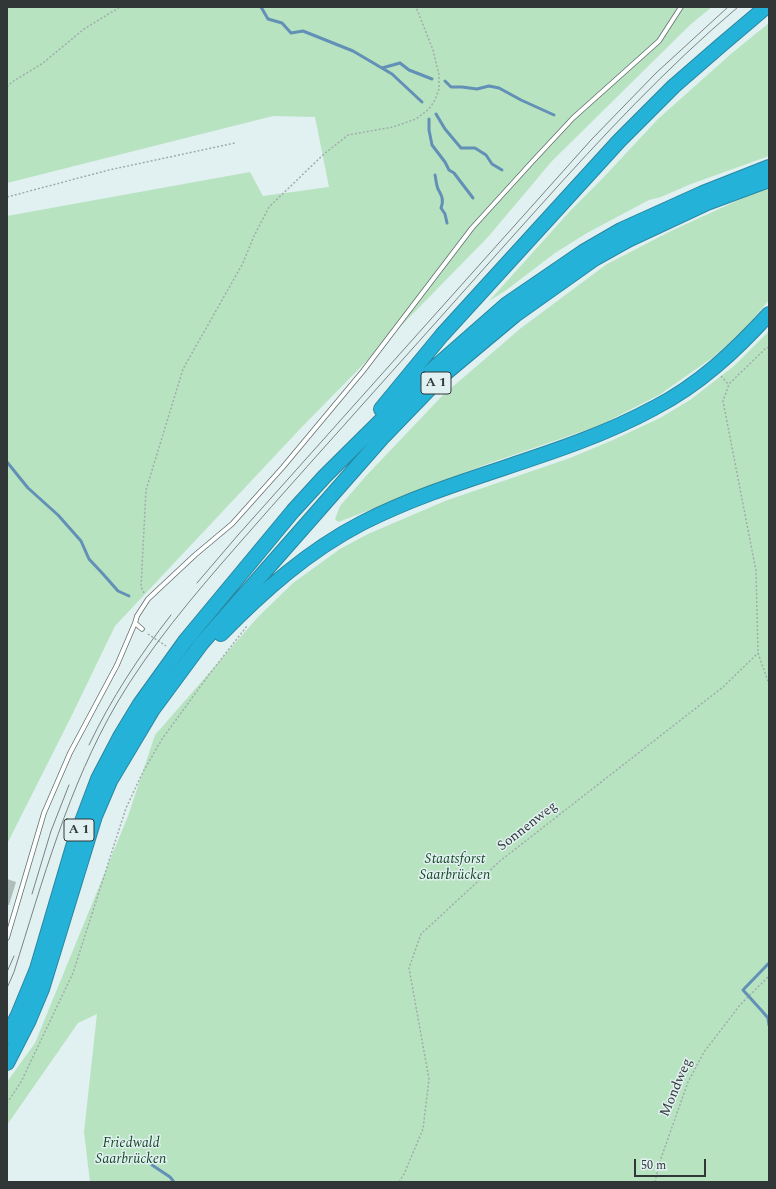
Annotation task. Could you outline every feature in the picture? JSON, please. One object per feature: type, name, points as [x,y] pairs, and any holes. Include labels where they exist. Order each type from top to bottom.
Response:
[{"type":"highway","points":[[325,476],[442,335],[619,141],[674,86],[766,7]]},
{"type":"highway","name":"A 1","points":[[7,1037],[37,969],[75,840],[98,779],[120,737],[140,704],[186,640],[293,511],[325,476],[433,369],[507,304],[582,252],[621,230],[703,193],[769,167]]},
{"type":"highway","name":"A 1","points":[[7,1063],[29,1020],[42,989],[95,816],[110,781],[153,709],[201,644],[382,438],[442,376],[509,319],[594,259],[628,240],[707,203],[769,180]]},
{"type":"highway","points":[[176,678],[250,605],[282,576],[306,557],[333,539],[388,510],[441,489],[566,447],[610,430],[655,408],[684,391],[714,368],[743,342],[769,314]]},
{"type":"lane","points":[[7,938],[44,813],[70,753],[117,664],[137,616],[148,599],[195,555],[232,524],[254,500],[363,371],[472,228],[573,118],[659,41],[681,7]]},
{"type":"lane","points":[[135,623],[142,629]]},
{"type":"path","points":[[7,86],[43,63],[84,29],[120,7]]},
{"type":"path","points":[[148,599],[141,587],[146,490],[183,369],[243,263],[254,236],[269,207],[324,154],[348,135],[392,127],[416,118],[429,109],[435,100],[439,89],[439,75],[433,50],[416,7]]},
{"type":"path","points":[[7,197],[109,170],[235,143]]},
{"type":"path","points":[[769,346],[765,348],[729,384],[723,401],[756,571],[758,654],[769,684]]},
{"type":"path","points":[[718,373],[729,384]]},
{"type":"path","points":[[7,1103],[21,1082],[73,973],[126,808],[143,772],[162,739],[248,624]]},
{"type":"path","points":[[142,629],[168,647]]},
{"type":"path","name":"Sonnenweg","points":[[399,1182],[404,1174],[423,1129],[429,1078],[409,968],[421,934],[500,861],[723,687],[758,654]]},
{"type":"path","name":"Mondweg","points":[[655,1182],[658,1164],[688,1082],[704,1052],[740,1005],[769,976]]},
{"type":"green space","points":[[7,7],[712,7],[691,24],[552,161],[488,237],[300,429],[115,626],[7,844],[7,216],[250,172],[263,196],[329,187],[315,117],[273,116],[7,183]]},
{"type":"green space","points":[[769,23],[769,156],[691,184],[661,197],[649,200],[587,233],[555,253],[505,291],[489,301],[571,210],[658,119],[732,53]]},
{"type":"green space","points":[[769,188],[769,300],[744,330],[712,358],[659,395],[598,426],[487,464],[338,522],[335,519],[340,506],[365,477],[443,395],[521,328],[607,264],[671,231],[754,193]]},
{"type":"green space","name":"Staatsforst Saarbrücken","points":[[769,331],[769,1182],[90,1182],[84,1132],[97,1014],[78,1023],[7,1125],[7,1082],[35,1043],[128,816],[155,735],[257,618],[293,583],[340,549],[368,534],[445,501],[570,458],[660,418],[690,400],[734,366]]},
{"type":"building","points":[[7,879],[16,882],[9,905],[7,905]]},
{"type":"waterway","points":[[261,7],[268,19],[282,23],[291,33],[303,31],[353,51],[392,74],[422,102]]},
{"type":"waterway","points":[[382,68],[400,63],[409,70],[432,79]]},
{"type":"waterway","points":[[445,81],[451,87],[477,89],[489,86],[499,88],[554,115]]},
{"type":"waterway","points":[[436,114],[445,129],[461,148],[475,148],[486,155],[492,164],[502,170]]},
{"type":"waterway","points":[[429,119],[429,130],[432,145],[449,170],[454,173],[473,198]]},
{"type":"waterway","points":[[435,175],[437,187],[442,198],[441,208],[445,214],[447,223]]},
{"type":"waterway","points":[[7,462],[28,488],[58,515],[81,541],[89,559],[118,591],[129,596]]},
{"type":"waterway","points":[[769,963],[743,990],[768,1018],[769,1025]]},
{"type":"waterway","points":[[152,1165],[170,1177],[174,1182]]},
{"type":"tram line","points":[[197,583],[238,535],[591,140],[656,73],[728,7]]},
{"type":"tram line","points":[[7,988],[14,972],[58,834],[84,768],[117,703],[143,662],[204,584],[563,181],[611,129],[685,54],[738,7]]},
{"type":"tram line","points":[[89,745],[126,678],[171,615]]},
{"type":"tram line","points":[[32,894],[51,831],[69,785]]},
{"type":"tram line","points":[[7,972],[14,956]]},
{"type":"park label","name":"Friedwald Saarbrücken","points":[[131,1152]]}]
